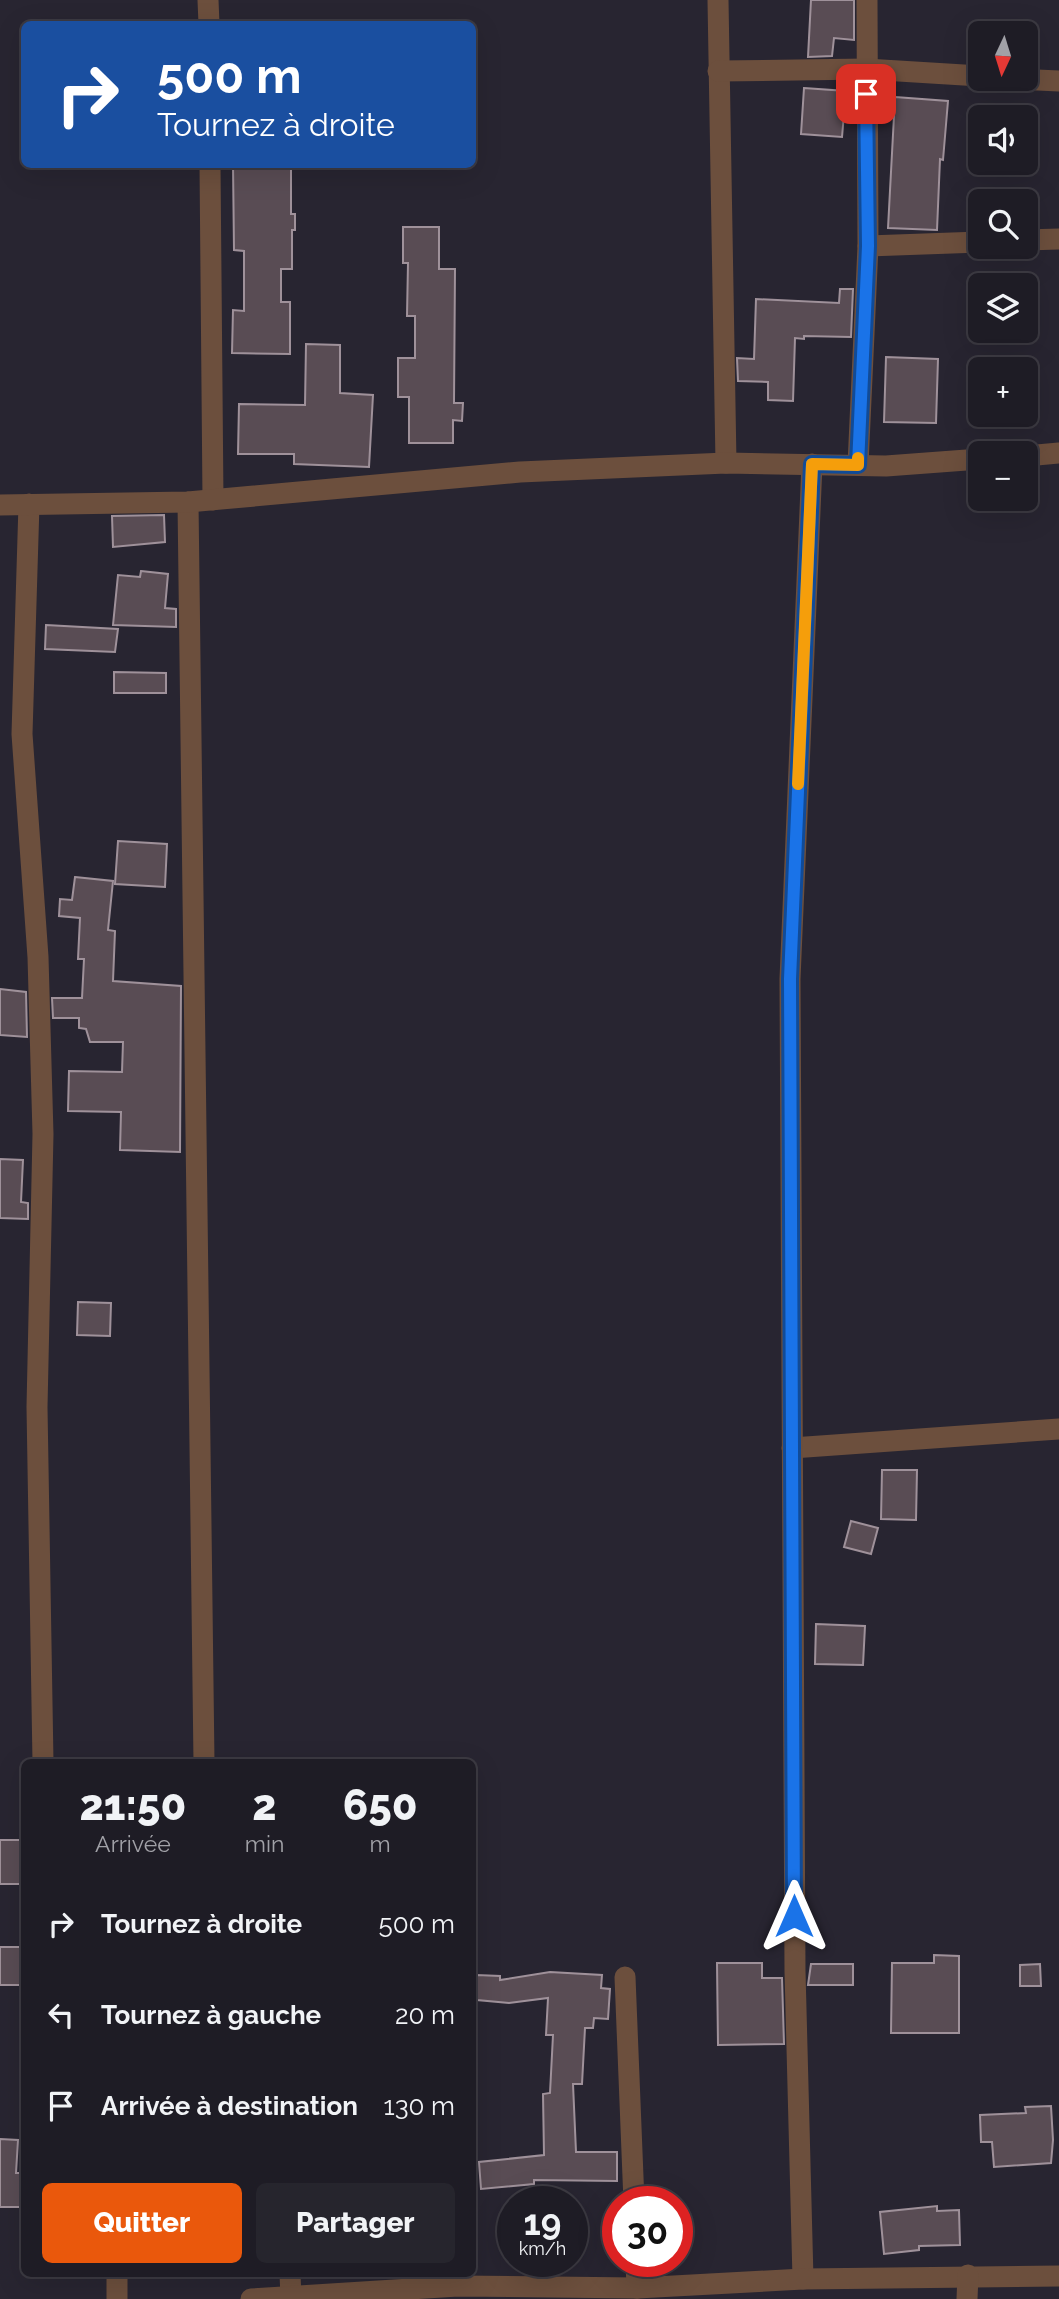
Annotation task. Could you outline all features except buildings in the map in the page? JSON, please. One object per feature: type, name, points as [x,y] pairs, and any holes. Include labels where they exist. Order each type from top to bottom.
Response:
[{"type":"street","points":[[208,0],[209,21]]},
{"type":"street","points":[[718,0],[726,463]]},
{"type":"street","points":[[858,465],[868,246],[867,0]]},
{"type":"street","points":[[718,71],[866,69],[968,75]]},
{"type":"street","points":[[1038,80],[1059,81]]},
{"type":"street","points":[[210,168],[213,500]]},
{"type":"street","points":[[1038,240],[1059,239]]},
{"type":"street","points":[[868,246],[968,242]]},
{"type":"street","points":[[1038,455],[1059,453]]},
{"type":"street","points":[[0,505],[188,502],[520,472],[726,463],[858,465],[968,460]]},
{"type":"street","points":[[803,2279],[794,1971],[790,979],[812,464]]},
{"type":"street","points":[[188,502],[205,1759]]},
{"type":"street","points":[[29,505],[22,734],[38,957],[43,1134],[37,1407],[43,1759]]},
{"type":"street","points":[[792,1448],[1059,1429]]},
{"type":"street","points":[[625,1977],[633,2186]]},
{"type":"street","points":[[251,2299],[291,2298],[458,2280],[637,2288],[803,2279],[896,2288],[968,2276],[1059,2276]]},
{"type":"street","points":[[967,2299],[968,2276]]},
{"type":"street","points":[[117,2277],[117,2299]]},
{"type":"street","points":[[290,2277],[291,2298]]},
{"type":"street","points":[[637,2277],[637,2288]]},
{"type":"slow traffic","points":[[798,784],[812,464],[858,465],[858,458]]},
{"type":"route","points":[[794,1916],[790,979],[812,464],[858,465],[868,246],[866,94]]}]
